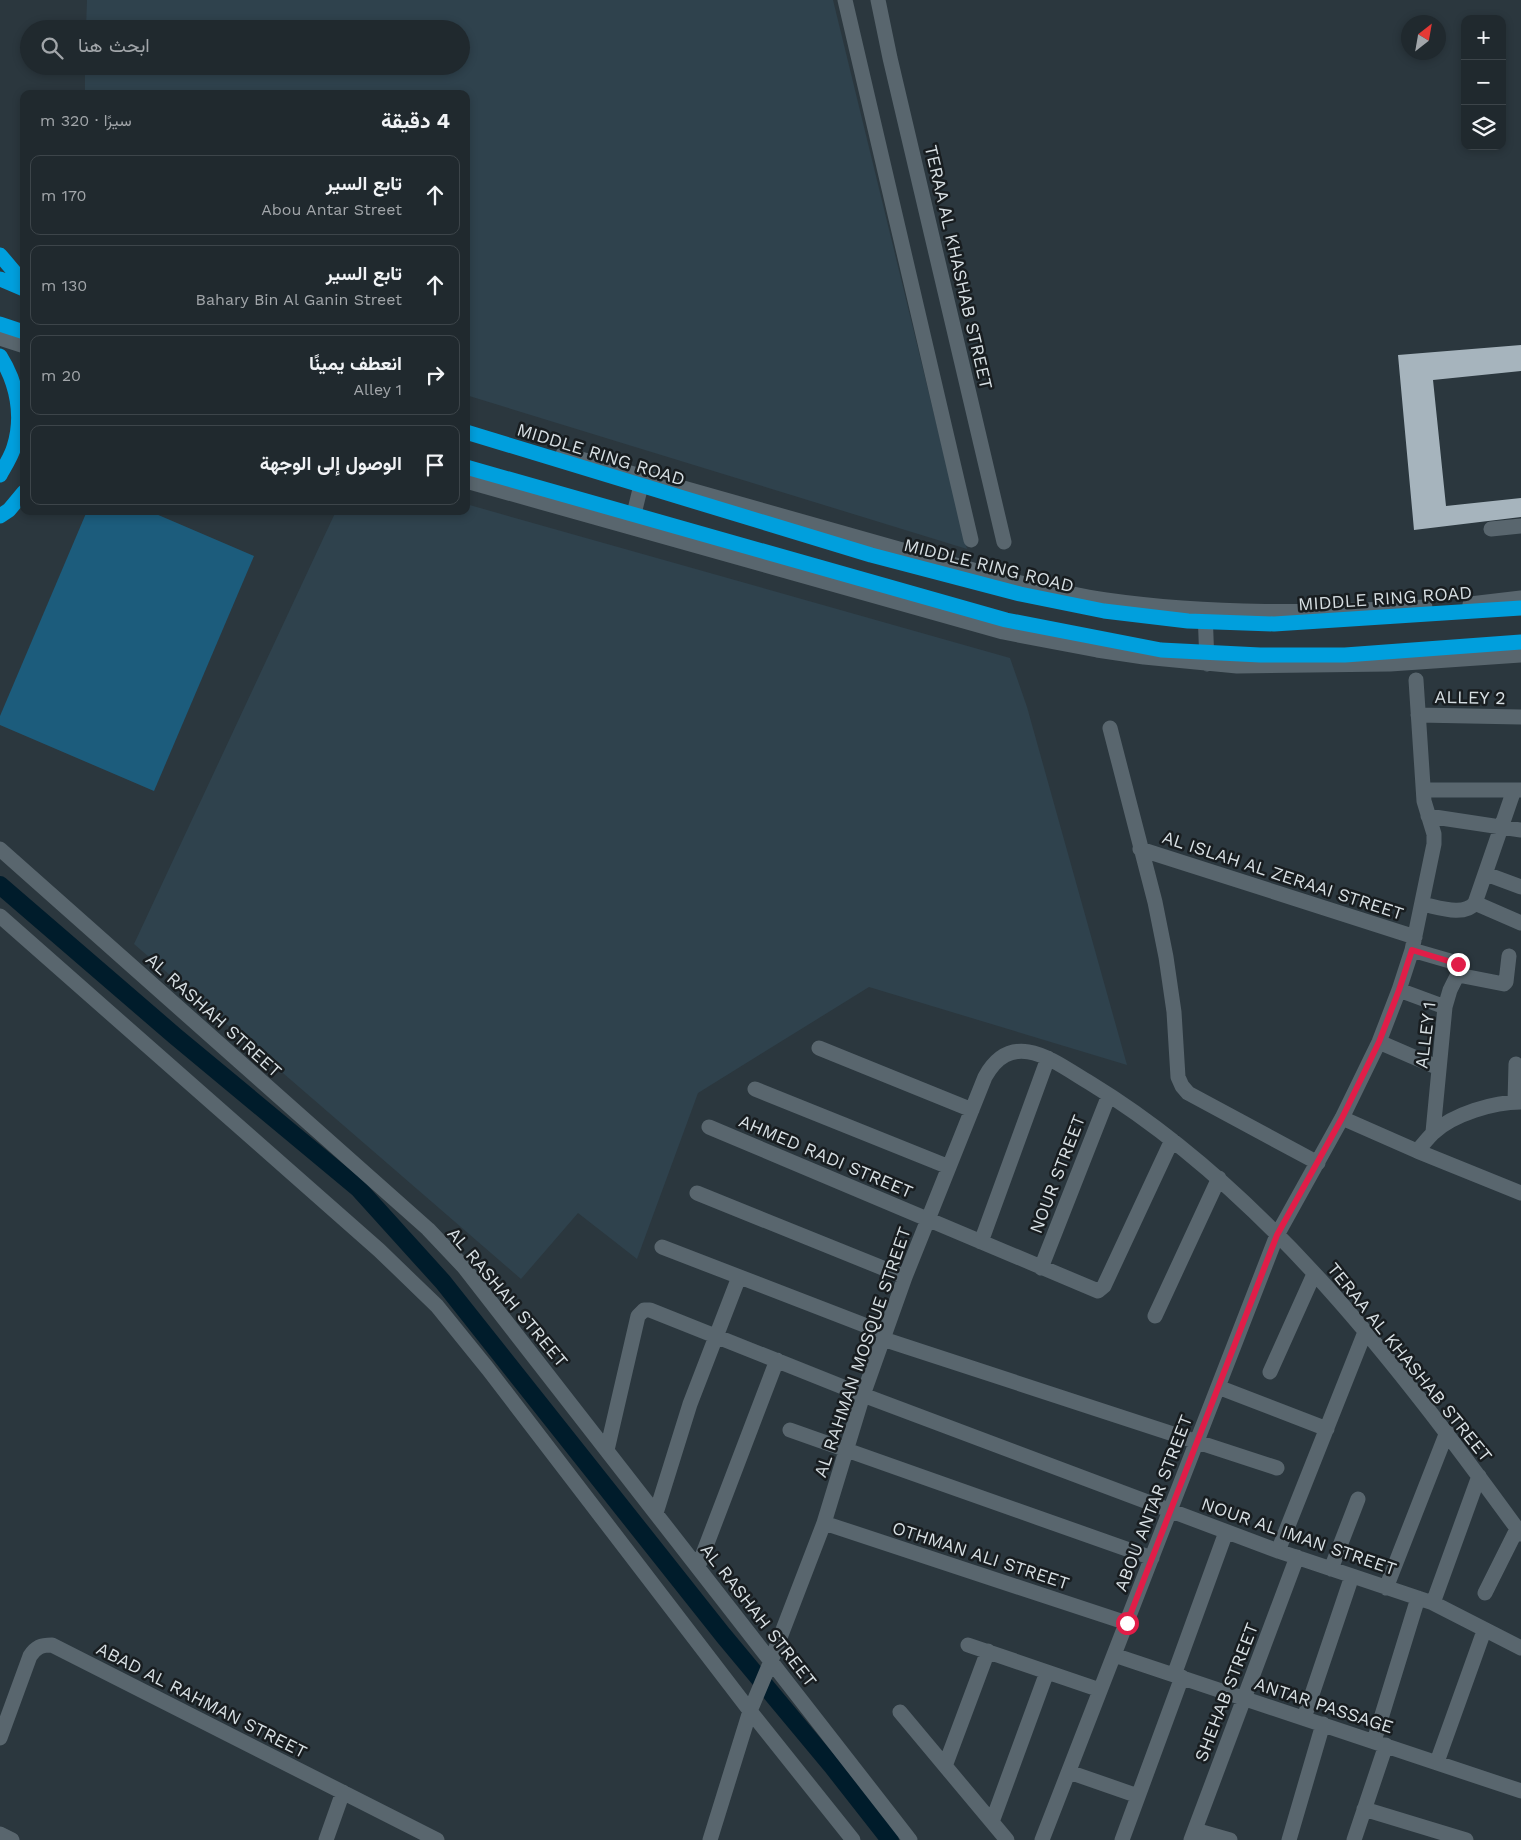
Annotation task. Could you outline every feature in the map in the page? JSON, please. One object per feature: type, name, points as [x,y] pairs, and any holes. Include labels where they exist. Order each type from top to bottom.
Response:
[{"type":"highway","points":[[0,255],[20,278]]},
{"type":"highway","points":[[0,279],[20,287]]},
{"type":"highway","points":[[0,324],[20,331]]},
{"type":"highway","points":[[0,356],[15,386],[20,416],[14,447],[0,475]]},
{"type":"highway","name":"MIDDLE RING ROAD","points":[[470,433],[871,555],[1020,594],[1104,611],[1188,622],[1274,624],[1521,608]]},
{"type":"highway","points":[[470,468],[1006,620],[1161,650],[1260,655],[1345,655],[1521,642]]},
{"type":"highway","points":[[0,516],[9,510],[20,497]]},
{"type":"street","points":[[845,0],[971,540]]},
{"type":"street","name":"TERAA AL KHASHAB STREET","points":[[878,0],[1004,542]]},
{"type":"street","points":[[0,273],[20,280]]},
{"type":"street","points":[[0,338],[20,345]]},
{"type":"street","points":[[470,426],[1012,581],[1105,600],[1205,608],[1316,611],[1481,604],[1521,598]]},
{"type":"street","points":[[630,527],[643,477]]},
{"type":"street","points":[[470,483],[1004,632],[1097,650],[1206,664],[1237,666],[1390,664],[1521,655]]},
{"type":"street","points":[[1491,529],[1521,526]]},
{"type":"street","points":[[1205,608],[1206,664]]},
{"type":"street","name":"ABOU ANTAR STREET","points":[[1042,1840],[1277,1235],[1342,1118],[1379,1042],[1399,990],[1414,943],[1434,844],[1434,834],[1428,816],[1424,790],[1416,680]]},
{"type":"street","name":"ALLEY 2","points":[[1418,715],[1521,717]]},
{"type":"street","points":[[1110,728],[1155,902],[1166,957],[1174,1012],[1178,1077],[1182,1086],[1188,1093],[1318,1162]]},
{"type":"street","points":[[1422,904],[1460,911],[1469,909],[1475,904],[1501,827],[1517,790],[1424,790]]},
{"type":"street","points":[[1428,816],[1521,830]]},
{"type":"street","name":"AL RASHAH STREET","points":[[0,849],[428,1230],[474,1280],[910,1840]]},
{"type":"street","name":"AL ISLAH AL ZERAAI STREET","points":[[1140,849],[1414,943]]},
{"type":"street","points":[[1486,874],[1521,887]]},
{"type":"street","points":[[1475,904],[1521,923]]},
{"type":"street","points":[[0,916],[379,1250],[437,1306],[488,1369],[750,1711],[853,1840]]},
{"type":"street","points":[[1414,943],[1458,964],[1461,968],[1458,975],[1504,984],[1506,982],[1510,956]]},
{"type":"street","name":"ALLEY 1","points":[[1433,1132],[1445,1007],[1458,975]]},
{"type":"street","points":[[1399,990],[1445,1007]]},
{"type":"street","points":[[1379,1042],[1439,1068]]},
{"type":"street","points":[[819,1048],[972,1110]]},
{"type":"street","name":"AL RAHMAN MOSQUE STREET","points":[[710,1840],[750,1711],[824,1523],[863,1395],[905,1277],[985,1077],[991,1066],[1000,1058],[1012,1052],[1024,1050],[1048,1058]]},
{"type":"street","points":[[981,1242],[1048,1058]]},
{"type":"street","name":"TERAA AL KHASHAB STREET","points":[[1048,1058],[1109,1095],[1172,1140],[1220,1178],[1277,1235],[1365,1332],[1446,1432],[1519,1531]]},
{"type":"street","points":[[1417,1152],[1433,1132],[1452,1121],[1472,1112],[1518,1102],[1516,1064]]},
{"type":"street","points":[[755,1089],[949,1167]]},
{"type":"street","name":"NOUR STREET","points":[[1041,1268],[1109,1095]]},
{"type":"street","points":[[1342,1118],[1417,1152],[1521,1193]]},
{"type":"street","name":"AHMED RADI STREET","points":[[709,1127],[1096,1290],[1103,1289],[1172,1140]]},
{"type":"street","points":[[1155,1316],[1220,1178]]},
{"type":"street","points":[[697,1193],[905,1277]]},
{"type":"street","points":[[662,1248],[884,1336],[1277,1468]]},
{"type":"street","points":[[1270,1372],[1314,1274]]},
{"type":"street","points":[[656,1513],[690,1404],[739,1277]]},
{"type":"street","name":"NOUR AL IMAN STREET","points":[[607,1450],[639,1313],[644,1310],[650,1310],[863,1395],[1226,1532],[1297,1558],[1433,1603],[1484,1631],[1521,1648]]},
{"type":"street","points":[[1278,1551],[1365,1332]]},
{"type":"street","points":[[698,1568],[777,1360]]},
{"type":"street","points":[[1218,1387],[1326,1429]]},
{"type":"street","points":[[790,1430],[1152,1558]]},
{"type":"street","points":[[1386,1588],[1446,1432]]},
{"type":"street","points":[[1433,1603],[1479,1476]]},
{"type":"street","points":[[1331,1569],[1358,1499]]},
{"type":"street","name":"OTHMAN ALI STREET","points":[[824,1523],[1127,1623]]},
{"type":"street","points":[[1485,1593],[1519,1531]]},
{"type":"street","points":[[1122,1840],[1226,1532]]},
{"type":"street","name":"SHEHAB STREET","points":[[1193,1835],[1297,1558]]},
{"type":"street","points":[[1304,1718],[1352,1576]]},
{"type":"street","points":[[1354,1840],[1364,1809],[1418,1598]]},
{"type":"street","points":[[1437,1762],[1484,1631]]},
{"type":"street","name":"ABAD AL RAHMAN STREET","points":[[0,1738],[30,1656],[35,1648],[43,1645],[52,1645],[437,1840]]},
{"type":"street","points":[[968,1645],[1100,1690]]},
{"type":"street","points":[[945,1766],[988,1652]]},
{"type":"street","name":"ANTAR PASSAGE","points":[[1114,1654],[1521,1790]]},
{"type":"street","points":[[992,1822],[1047,1672]]},
{"type":"street","points":[[900,1712],[1007,1840]]},
{"type":"street","points":[[1289,1840],[1323,1724]]},
{"type":"street","points":[[1068,1772],[1138,1796]]},
{"type":"street","points":[[326,1840],[343,1792]]},
{"type":"street","points":[[1364,1809],[1466,1840]]},
{"type":"street","points":[[0,1834],[12,1840]]},
{"type":"street","points":[[1193,1835],[1230,1840]]},
{"type":"shaded area","points":[[87,0],[833,0],[967,549],[470,396],[470,90],[85,90],[85,75],[470,75],[470,20],[86,20]]},
{"type":"shaded area","points":[[470,505],[1010,658],[1027,707],[1127,1065],[869,987],[698,1093],[637,1259],[578,1213],[521,1279],[134,944],[334,515],[470,515]]},
{"type":"shaded area","points":[[85,515],[158,515],[254,556],[154,791],[0,725],[0,716]]},
{"type":"building","points":[[1521,345],[1521,371],[1433,380],[1446,506],[1521,498],[1521,517],[1414,530],[1398,355]]},
{"type":"waterway","points":[[0,885],[175,1036],[358,1188],[443,1282],[723,1635],[832,1766],[890,1840]]},
{"type":"route","points":[[1127,1623],[1277,1235],[1342,1118],[1379,1042],[1412,950],[1458,964]]}]
